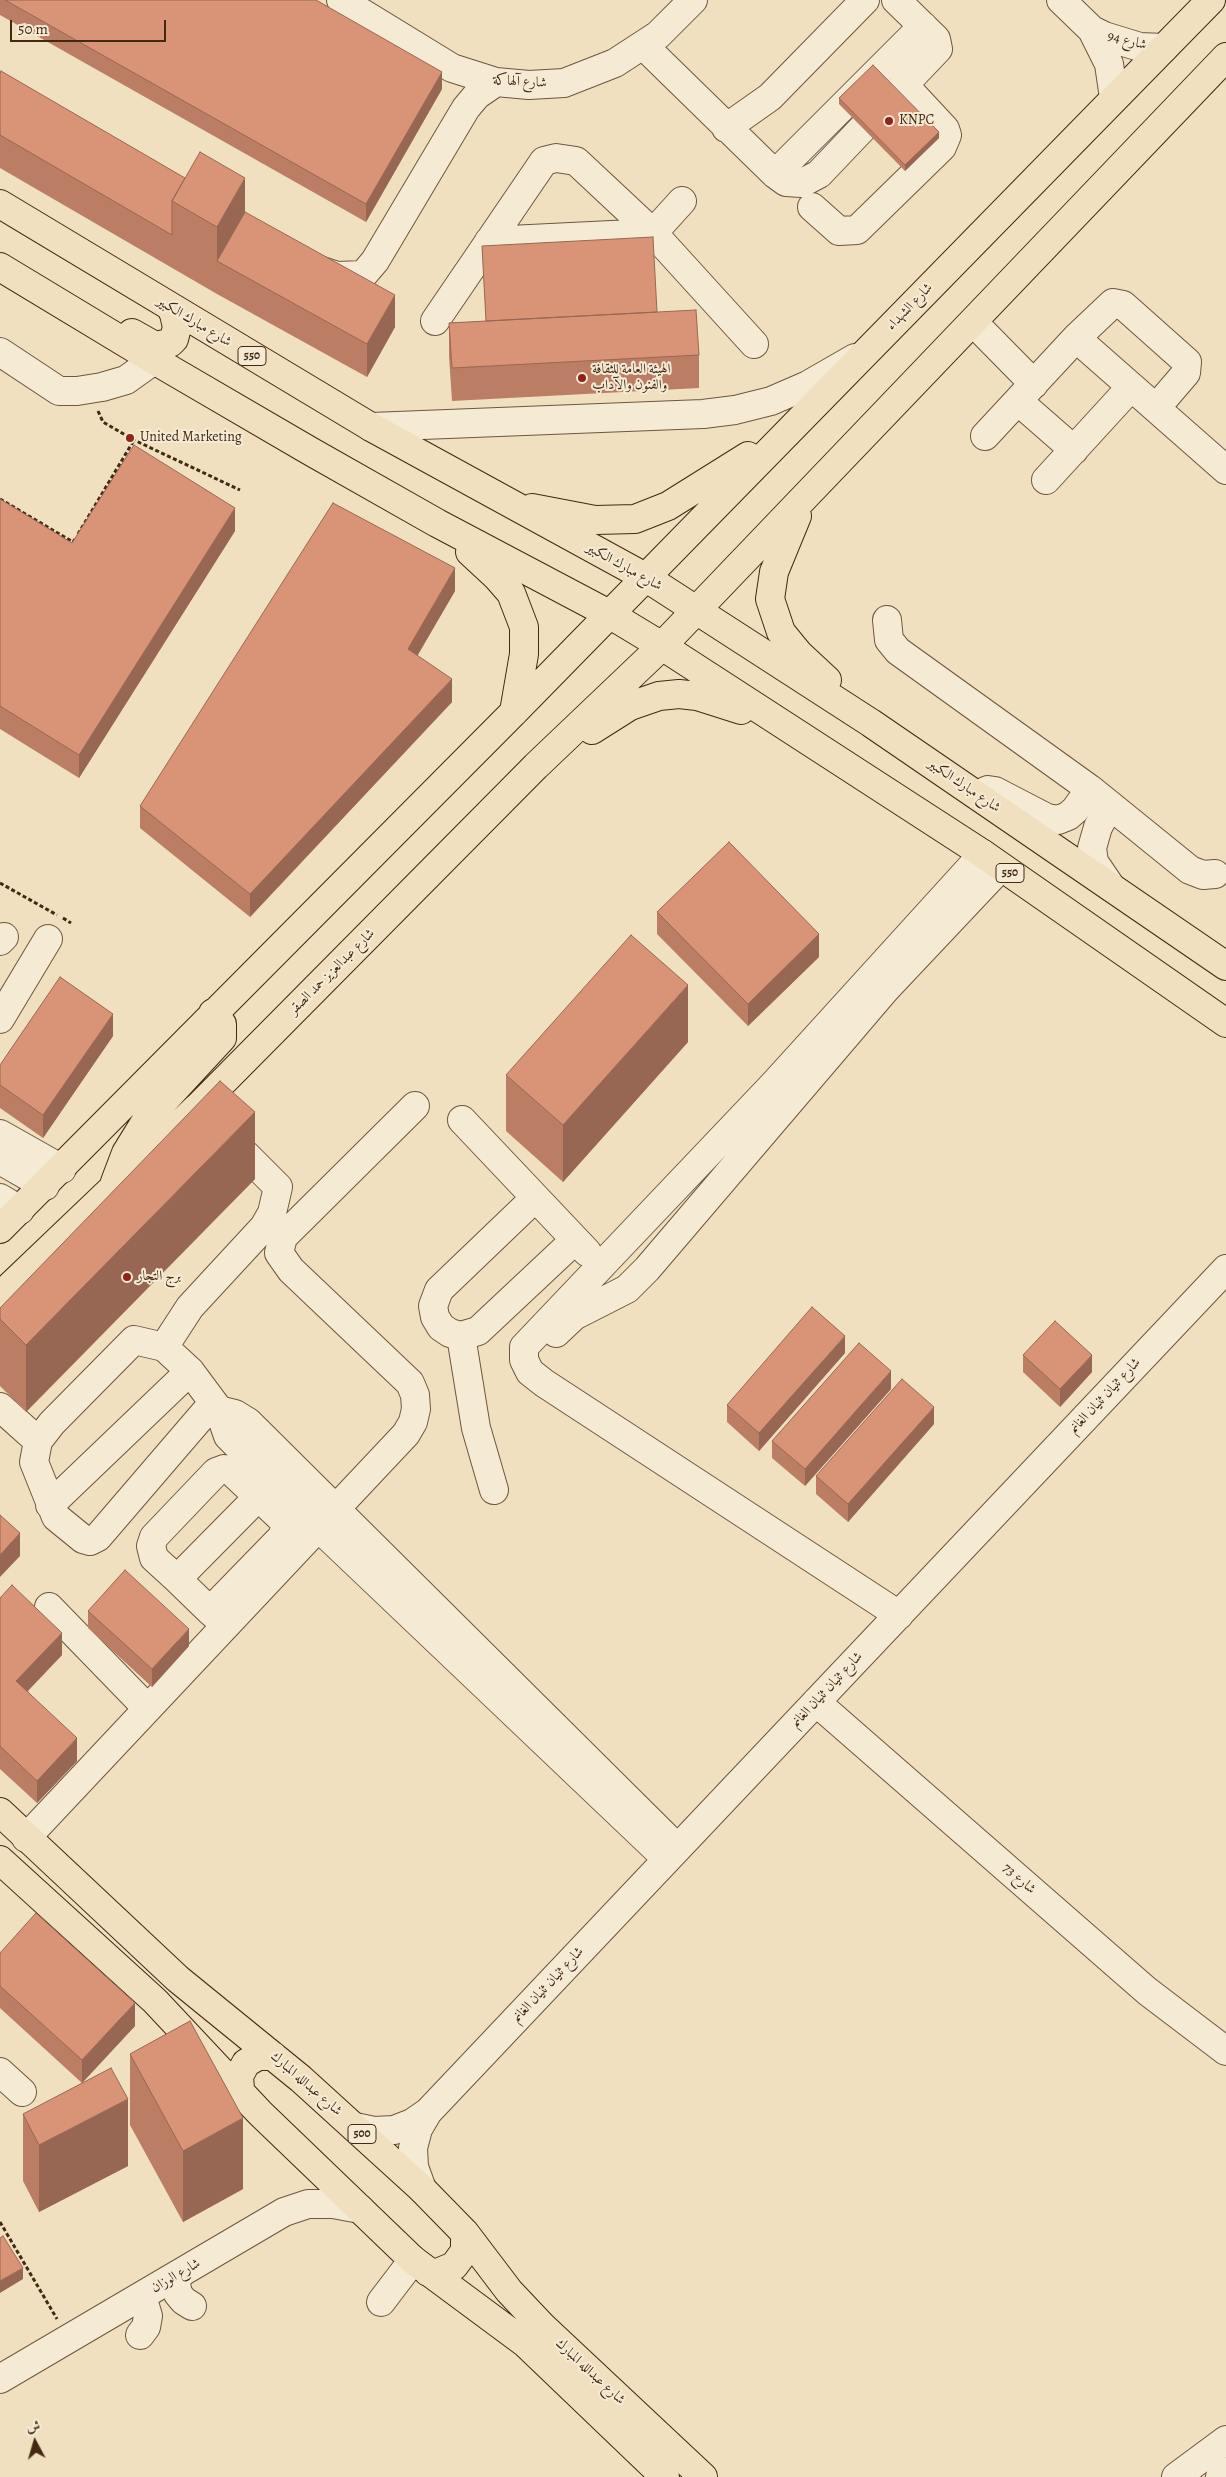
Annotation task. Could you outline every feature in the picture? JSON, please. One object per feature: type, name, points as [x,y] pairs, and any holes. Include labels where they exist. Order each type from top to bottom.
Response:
[{"type":"main road","name":"شارع الشهداء","points":[[609,614],[1211,0]]},
{"type":"main road","points":[[662,646],[1226,57]]},
{"type":"main road","name":"شارع مبارك الكبير","points":[[0,204],[170,308],[371,427],[645,577],[871,723],[1226,966]]},
{"type":"main road","points":[[7,271],[57,289],[155,346],[170,343],[176,335],[177,322],[170,308]]},
{"type":"main road","name":"550","points":[[7,271],[154,360],[437,523],[609,614],[662,646],[992,861],[1226,1023]]},
{"type":"main road","points":[[508,503],[595,520],[640,518],[681,499],[788,432]]},
{"type":"main road","points":[[816,484],[795,520],[774,572],[770,589],[772,612],[781,632],[790,644],[871,723]]},
{"type":"main road","points":[[437,523],[504,584],[511,593],[521,615],[524,627],[524,654],[514,712]]},
{"type":"main road","points":[[0,1229],[10,1204],[53,1177],[609,614]]},
{"type":"main road","name":"شارع عبدالعزيز حمد الصقر","points":[[0,1296],[198,1107],[536,766],[662,646]]},
{"type":"main road","points":[[536,766],[621,711],[659,696],[679,694],[708,699],[789,730]]},
{"type":"main road","points":[[112,1190],[126,1153],[146,1120],[222,1038],[222,1024],[213,1013]]},
{"type":"main road","name":"شارع عبدالله المبارك","points":[[0,1812],[178,1980],[273,2056],[355,2127],[422,2190],[465,2233],[509,2291],[543,2327],[703,2477]]},
{"type":"main road","name":"شارع عبدالله المبارك","points":[[0,1860],[155,2001],[240,2090],[360,2209],[421,2266],[526,2343],[665,2477]]},
{"type":"main road","points":[[240,2090],[239,2076],[246,2063],[258,2056],[273,2056]]},
{"type":"main road","points":[[421,2266],[446,2271],[460,2260],[465,2251],[465,2233]]},
{"type":"street","name":"شارع آلهاكة","points":[[341,0],[452,68],[496,82],[529,85],[564,83],[596,72],[644,46],[668,26],[693,0]]},
{"type":"street","points":[[726,128],[770,97],[865,0]]},
{"type":"street","points":[[644,46],[775,174],[786,182],[794,184],[812,180],[905,86],[938,49],[936,39],[896,0]]},
{"type":"street","name":"شارع 94","points":[[1061,0],[1092,30],[1109,64],[1114,98]]},
{"type":"street","points":[[775,174],[923,26]]},
{"type":"street","name":"شارع 94","points":[[1092,30],[1130,45],[1164,48]]},
{"type":"street","points":[[300,260],[317,270],[337,276],[363,275],[375,261],[466,108],[477,94],[496,82]]},
{"type":"street","points":[[812,208],[839,231],[857,230],[942,147],[947,135],[945,129],[905,86]]},
{"type":"street","points":[[435,321],[544,161],[556,158],[576,161],[653,233],[754,344]]},
{"type":"street","points":[[489,241],[653,233],[682,200]]},
{"type":"street","points":[[985,436],[1108,306],[1119,303],[1185,358],[1188,368],[1186,372],[1156,408]]},
{"type":"street","points":[[973,322],[1026,392],[1074,450]]},
{"type":"street","points":[[1076,338],[1226,470]]},
{"type":"street","points":[[371,427],[703,414],[735,410],[771,401],[808,385],[867,350]]},
{"type":"street","points":[[0,352],[59,391],[88,390],[126,380],[154,360]]},
{"type":"street","points":[[1046,480],[1131,387]]},
{"type":"street","points":[[887,620],[889,640],[898,651],[1100,797],[1190,870],[1202,875],[1222,872]]},
{"type":"street","points":[[977,795],[988,790],[995,791],[1047,818],[1058,820],[1064,819],[1075,810],[1100,797]]},
{"type":"street","points":[[1100,797],[1098,826],[1093,841],[1092,855],[1100,873],[1112,887]]},
{"type":"street","points":[[899,1615],[544,1383],[530,1372],[524,1360],[524,1347],[774,1084],[992,861]]},
{"type":"street","points":[[544,1383],[537,1370],[536,1358],[548,1342],[574,1316],[627,1289],[647,1269],[885,990],[992,861]]},
{"type":"street","points":[[0,1019],[12,981],[48,939]]},
{"type":"street","points":[[218,1618],[326,1518],[406,1434],[413,1422],[416,1409],[415,1395],[410,1383],[401,1372],[292,1270],[279,1253],[282,1237],[415,1106]]},
{"type":"street","points":[[164,1347],[190,1308],[269,1221],[278,1187],[198,1107]]},
{"type":"street","points":[[462,1120],[601,1266]]},
{"type":"street","points":[[0,1134],[53,1177]]},
{"type":"street","points":[[0,1160],[53,1177]]},
{"type":"street","points":[[535,1198],[436,1295],[433,1306],[437,1322],[450,1333],[461,1336],[478,1331],[576,1240]]},
{"type":"street","name":"شارع ثنيان ثنيان الغانم","points":[[428,2112],[1226,1269]]},
{"type":"street","points":[[461,1336],[474,1420],[494,1490]]},
{"type":"street","points":[[216,1407],[94,1539],[84,1540],[56,1517],[34,1462],[38,1441],[52,1423],[134,1340],[164,1347],[190,1371],[216,1407],[235,1414],[248,1422],[326,1518],[672,1854]]},
{"type":"street","points":[[50,1505],[190,1371]]},
{"type":"street","points":[[0,1408],[38,1441]]},
{"type":"street","points":[[26,1838],[148,1708],[284,1534],[283,1520],[231,1471],[224,1469],[216,1472],[152,1541],[154,1558],[218,1618]]},
{"type":"street","points":[[177,1579],[258,1496]]},
{"type":"street","points":[[50,1607],[148,1708]]},
{"type":"street","name":"شارع 73","points":[[816,1702],[1147,1991],[1226,2051]]},
{"type":"street","points":[[0,2072],[22,2092]]},
{"type":"street","points":[[355,2127],[374,2131],[394,2130],[412,2123],[428,2112]]},
{"type":"street","points":[[422,2190],[414,2167],[413,2148],[418,2129],[428,2112]]},
{"type":"street","name":"شارع الوزان","points":[[0,2379],[284,2212],[308,2204],[333,2204],[360,2209]]},
{"type":"street","points":[[381,2302],[421,2266]]},
{"type":"street","points":[[178,2275],[176,2284],[178,2294],[192,2306]]},
{"type":"street","points":[[137,2299],[145,2306],[148,2316],[146,2326],[140,2335]]},
{"type":"street","points":[[1176,2477],[1226,2440]]},
{"type":"street","points":[[1220,2477],[1226,2472]]},
{"type":"path","points":[[88,390],[103,422],[134,440],[240,490]]},
{"type":"path","points":[[0,499],[73,542],[134,440]]},
{"type":"path","points":[[0,883],[71,923]]},
{"type":"path","points":[[0,2222],[68,2339]]},
{"type":"building","points":[[5,0],[316,0],[442,72],[366,204]]},
{"type":"building","name":"KNPC","points":[[873,65],[939,132],[905,165],[839,98]]},
{"type":"building","points":[[1,71],[185,178],[172,201],[172,235],[0,135]]},
{"type":"building","points":[[200,152],[245,178],[217,227],[172,201]]},
{"type":"building","points":[[245,212],[395,295],[367,344],[217,261]]},
{"type":"building","points":[[653,237],[657,312],[486,321],[482,246]]},
{"type":"building","points":[[696,310],[699,355],[452,368],[449,323]]},
{"type":"building","points":[[134,445],[235,508],[79,755],[0,706],[0,499],[72,543]]},
{"type":"building","points":[[333,503],[455,568],[408,649],[452,679],[250,894],[140,806]]},
{"type":"building","points":[[729,842],[819,934],[748,1004],[657,912]]},
{"type":"building","points":[[631,935],[688,985],[563,1125],[506,1075]]},
{"type":"building","points":[[60,977],[113,1014],[43,1115],[0,1085],[0,1065]]},
{"type":"building","points":[[220,1081],[255,1112],[26,1345],[0,1319],[0,1308]]},
{"type":"building","points":[[812,1307],[845,1336],[759,1433],[727,1405]]},
{"type":"building","points":[[1055,1321],[1092,1355],[1060,1389],[1023,1355]]},
{"type":"building","points":[[859,1343],[891,1371],[805,1469],[772,1441]]},
{"type":"building","points":[[902,1379],[934,1407],[848,1504],[816,1476]]},
{"type":"building","points":[[0,1515],[20,1533],[0,1555]]},
{"type":"building","points":[[125,1570],[189,1629],[152,1669],[88,1611]]},
{"type":"building","points":[[12,1585],[62,1633],[16,1681],[77,1738],[37,1781],[0,1746],[0,1598]]},
{"type":"building","points":[[36,1913],[135,2003],[82,2060],[0,1986],[0,1953]]},
{"type":"building","points":[[190,2021],[243,2118],[183,2151],[130,2054]]},
{"type":"building","points":[[111,2068],[128,2099],[39,2145],[23,2114]]},
{"type":"building","points":[[3,2236],[23,2268],[0,2281],[0,2238]]},
{"type":"place","name":"KNPC","points":[[889,121]]},
{"type":"place","name":"الهيئة العامة للثقافة والفنون والآداب","points":[[582,378]]},
{"type":"place","name":"United Marketing","points":[[130,438]]},
{"type":"place","name":"برج التجار","points":[[127,1277]]}]
